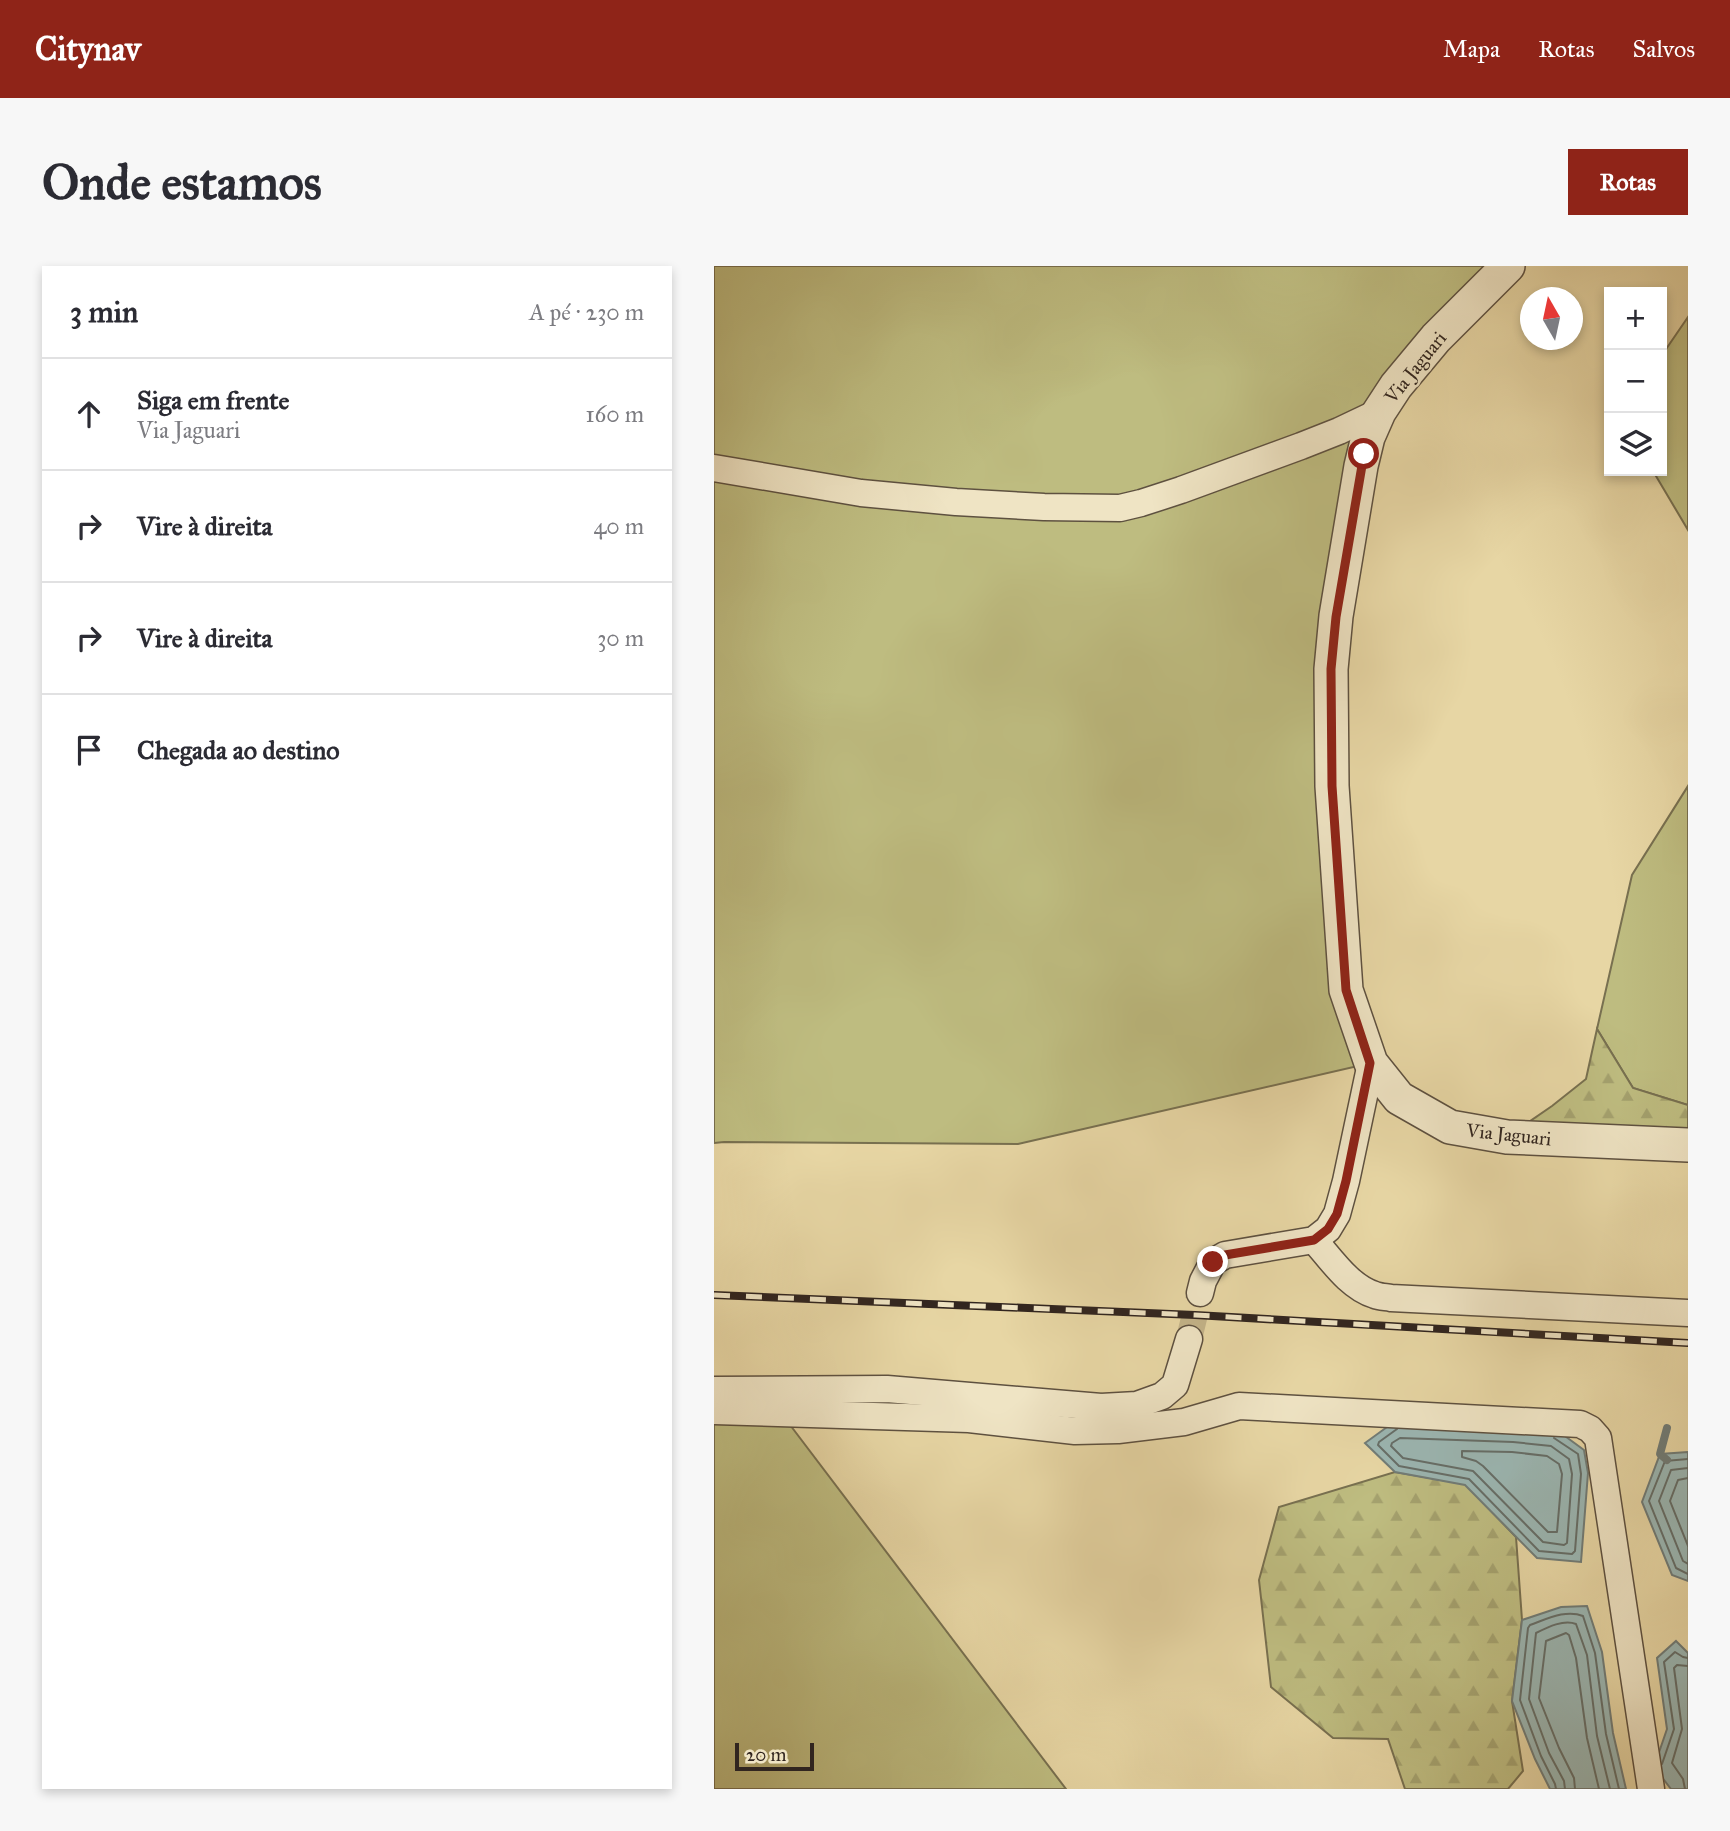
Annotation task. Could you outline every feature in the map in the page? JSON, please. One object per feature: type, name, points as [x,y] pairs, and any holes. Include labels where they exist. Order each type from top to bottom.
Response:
[{"type":"street","name":"Via Jaguari","points":[[1508,266],[1414,362],[1379,412],[1368,437],[1361,466],[1336,617],[1331,669],[1332,786],[1346,990],[1370,1063],[1399,1098],[1450,1127],[1507,1137],[1688,1145]]},
{"type":"street","points":[[714,468],[861,493],[956,502],[1120,508],[1301,446],[1379,412]]},
{"type":"street","points":[[1200,1293],[1203,1280],[1213,1262],[1225,1255],[1314,1240],[1328,1229],[1337,1214],[1346,1181],[1370,1063]]},
{"type":"street","points":[[1314,1240],[1353,1282],[1376,1296],[1688,1313]]},
{"type":"street","points":[[714,1390],[887,1389],[1101,1408],[1138,1405],[1163,1396],[1175,1385],[1189,1339]]},
{"type":"street","points":[[714,1411],[970,1419],[1075,1431],[1118,1430],[1184,1422],[1239,1406],[1580,1424],[1590,1429],[1598,1438],[1651,1789]]},
{"type":"green space","points":[[714,266],[1507,266],[1364,454],[1332,786],[1371,1063],[1018,1144],[714,1143]]},
{"type":"green space","points":[[1688,317],[1688,530],[1656,476],[1667,476],[1667,348]]},
{"type":"green space","points":[[1688,786],[1688,1105],[1633,1088],[1597,1029],[1632,875]]},
{"type":"green space","points":[[1597,1029],[1633,1088],[1688,1105],[1688,1145],[1507,1137],[1586,1079]]},
{"type":"green space","points":[[781,1413],[1066,1789],[714,1789],[714,1414]]},
{"type":"green space","points":[[1395,1472],[1465,1484],[1516,1537],[1522,1620],[1512,1701],[1523,1771],[1508,1789],[1405,1789],[1388,1739],[1333,1738],[1271,1687],[1259,1580],[1279,1507]]},
{"type":"water","points":[[1394,1422],[1558,1431],[1584,1450],[1588,1473],[1581,1562],[1537,1558],[1465,1485],[1395,1472],[1365,1443]]},
{"type":"water","points":[[1688,1452],[1688,1581],[1672,1575],[1642,1502],[1660,1454]]},
{"type":"water","points":[[1587,1606],[1602,1652],[1613,1733],[1626,1789],[1550,1789],[1512,1701],[1522,1620],[1561,1607]]},
{"type":"water","points":[[1676,1641],[1688,1653],[1688,1789],[1671,1789],[1654,1767],[1667,1729],[1657,1658]]},
{"type":"waterway","points":[[1667,1428],[1660,1454],[1667,1460]]},
{"type":"tunnel","points":[[1189,1339],[1200,1293]]},
{"type":"railway","points":[[714,1295],[1195,1315],[1688,1343]]},
{"type":"route","points":[[1213,1262],[1225,1255],[1314,1240],[1328,1229],[1337,1214],[1346,1181],[1370,1063],[1346,990],[1332,786],[1331,669],[1336,617],[1364,454]]}]
